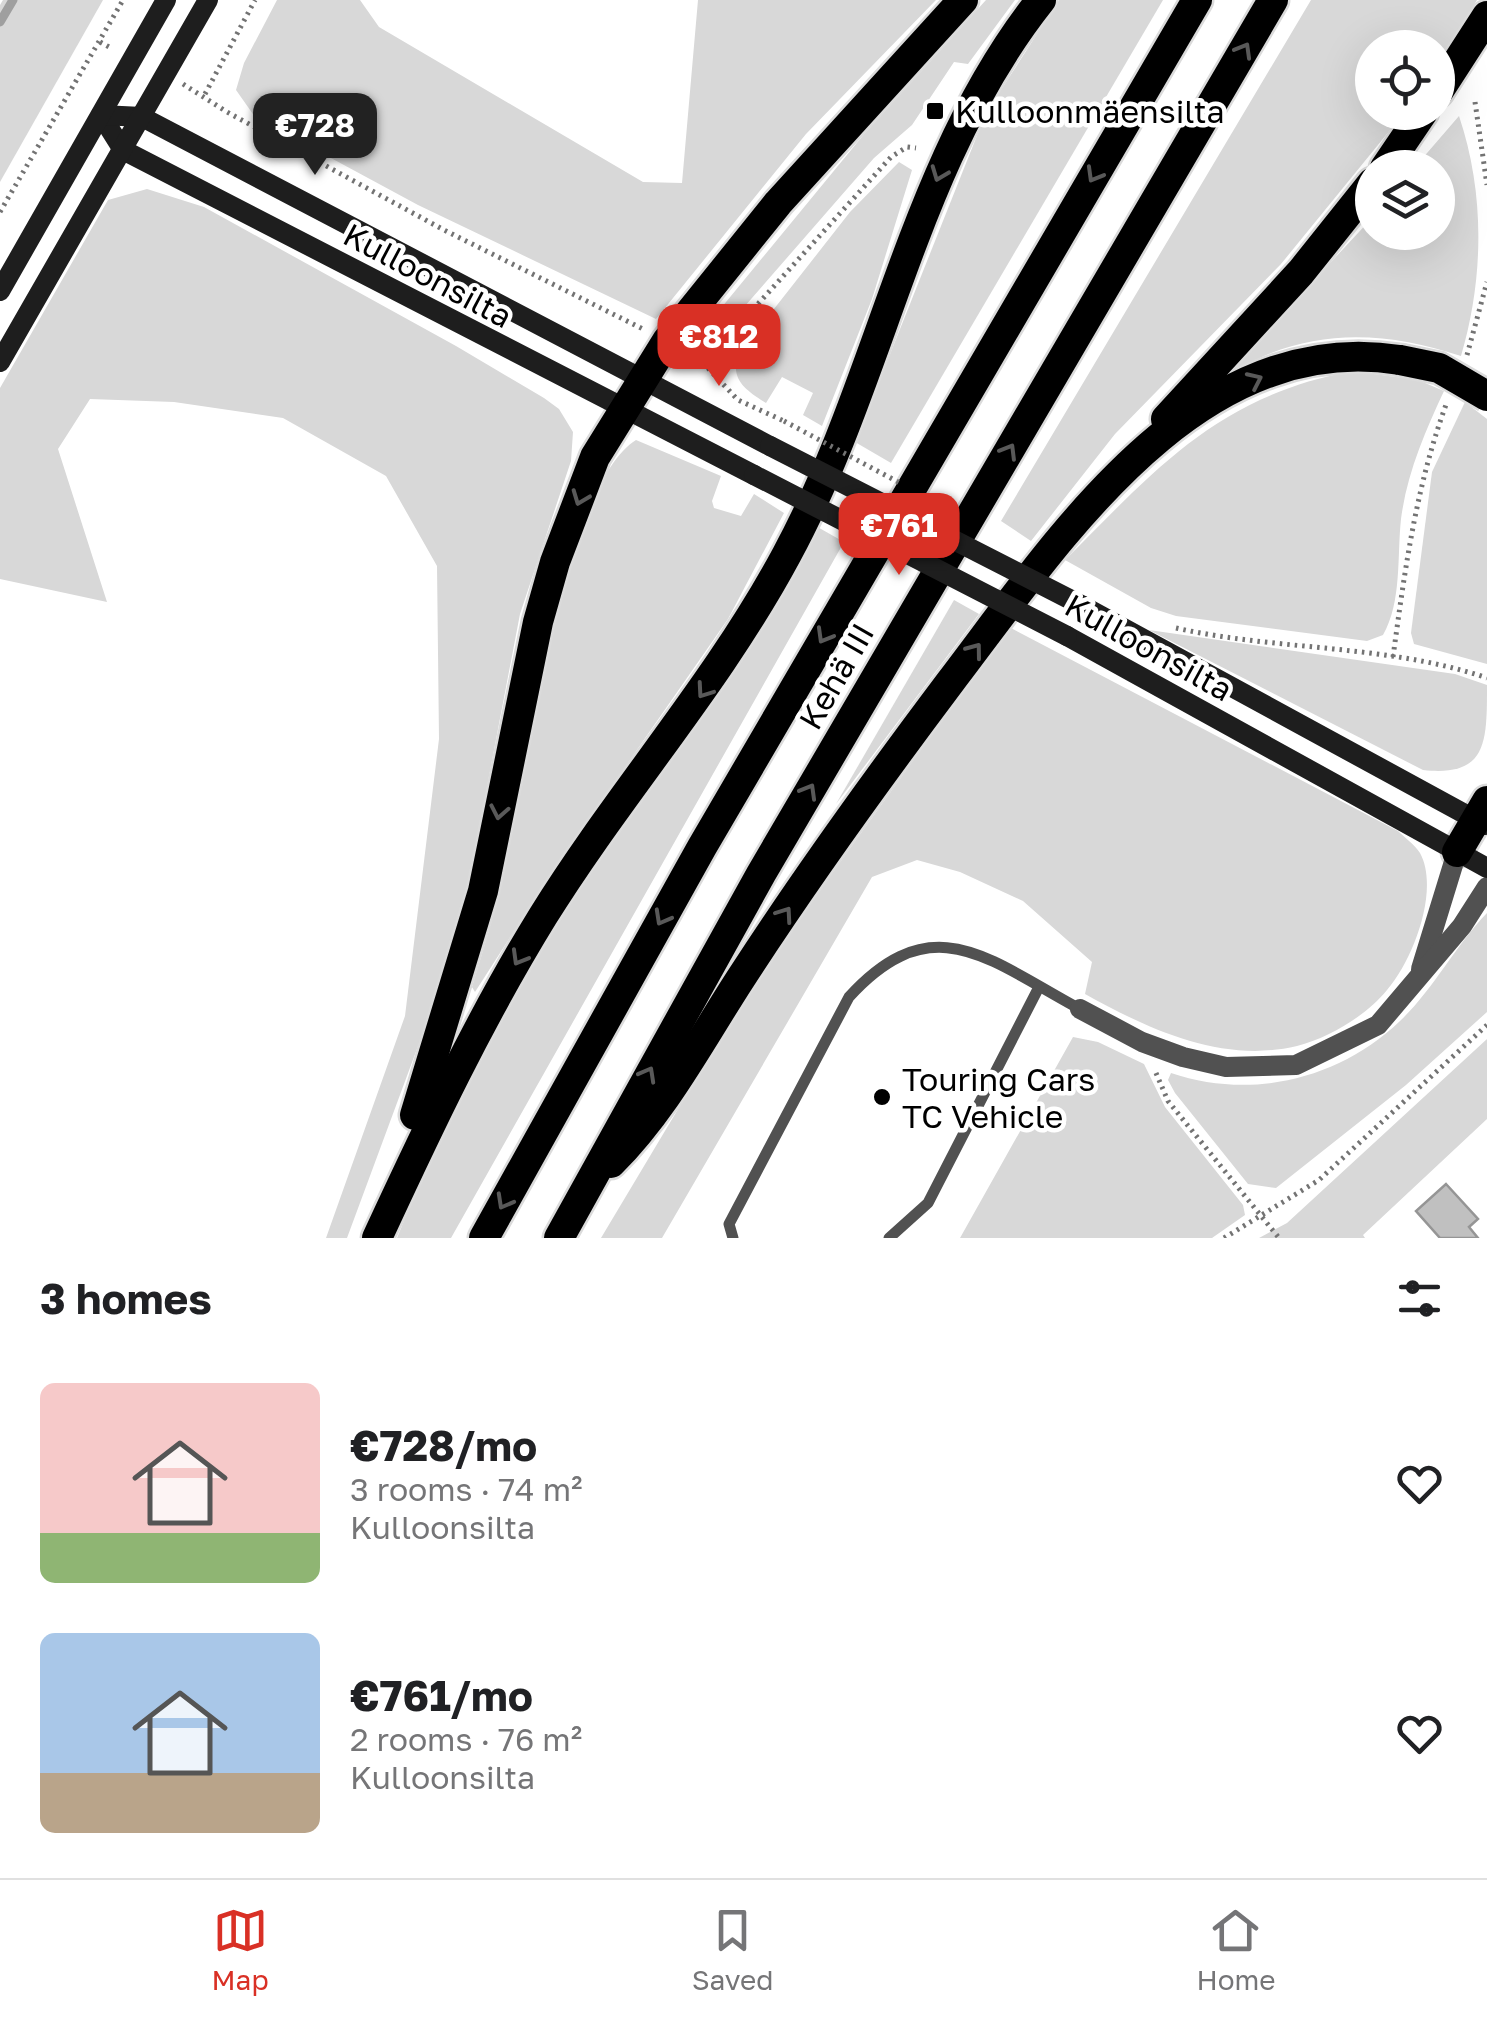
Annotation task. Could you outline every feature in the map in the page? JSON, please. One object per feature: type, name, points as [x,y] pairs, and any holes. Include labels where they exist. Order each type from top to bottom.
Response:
[{"type":"highway","points":[[375,1238],[483,891],[527,672],[555,562],[595,456],[667,341],[865,102],[963,0]]},
{"type":"highway","points":[[375,1238],[458,1062],[544,914],[729,656],[789,551],[861,384],[946,153],[987,78],[1040,0]]},
{"type":"highway","name":"Kehä III","points":[[484,1238],[712,830],[1197,0]]},
{"type":"highway","name":"Kehä III","points":[[559,1238],[770,858],[1273,0]]},
{"type":"highway","points":[[1455,66],[1487,16]]},
{"type":"highway","points":[[584,1190],[647,1127],[742,976],[884,770],[1038,567],[1116,473],[1301,272],[1355,205]]},
{"type":"highway","points":[[1116,473],[1183,418],[1271,373],[1325,357],[1366,354],[1439,368],[1487,396]]},
{"type":"highway","points":[[1457,852],[1483,816]]},
{"type":"main road","points":[[0,291],[166,0]]},
{"type":"main road","points":[[0,362],[208,0]]},
{"type":"main road","points":[[101,115],[123,150]]},
{"type":"main road","name":"Kulloonsilta","points":[[101,115],[142,117],[1483,816]]},
{"type":"main road","name":"Kulloonsilta","points":[[123,150],[1067,636],[1487,868]]},
{"type":"street","points":[[1420,972],[1457,852]]},
{"type":"street","points":[[1080,1009],[1142,1042],[1226,1067],[1296,1065],[1378,1025],[1462,926],[1487,888]]},
{"type":"lane","points":[[733,1238],[728,1224],[849,997],[876,967],[910,948],[954,945],[1080,1009]]},
{"type":"lane","points":[[890,1238],[928,1203],[1039,986]]},
{"type":"path","points":[[0,212],[122,0]]},
{"type":"path","points":[[255,0],[205,94],[226,112],[444,230],[667,341],[712,373],[738,400],[784,421]]},
{"type":"path","points":[[1475,102],[1487,186]]},
{"type":"path","points":[[712,373],[770,290],[891,157],[908,147],[916,148]]},
{"type":"path","points":[[1464,363],[1487,282]]},
{"type":"path","points":[[1394,657],[1412,519],[1424,465],[1450,393]]},
{"type":"path","points":[[1159,624],[1219,638],[1394,657],[1487,678]]},
{"type":"path","points":[[1224,1238],[1319,1180],[1487,1025]]},
{"type":"path","points":[[1142,1042],[1168,1100],[1259,1218],[1279,1238]]},
{"type":"shaded area","points":[[3,0],[103,0],[0,182],[0,5]]},
{"type":"shaded area","points":[[277,0],[360,0],[379,27],[643,182],[682,183],[698,0],[936,0],[806,134],[656,319],[418,205],[255,117],[236,90],[244,63]]},
{"type":"shaded area","points":[[986,0],[1015,0],[968,64],[954,62],[912,125],[874,158],[738,314],[715,350],[694,341],[865,133]]},
{"type":"shaded area","points":[[1059,0],[1163,0],[891,463],[855,442],[986,113]]},
{"type":"shaded area","points":[[1311,0],[1477,0],[1455,37],[1455,30],[1355,30],[1355,130],[1390,130],[1374,150],[1355,150],[1355,173],[1281,264],[1115,434],[1031,541],[1001,521]]},
{"type":"shaded area","points":[[1459,116],[1474,175],[1478,236],[1474,296],[1461,356],[1405,342],[1349,337],[1294,345],[1240,368],[1235,365],[1355,236],[1355,250],[1455,250],[1455,150],[1430,150],[1447,130],[1455,130]]},
{"type":"shaded area","points":[[899,162],[912,170],[872,299],[822,426],[803,415],[813,393],[782,377],[766,403],[738,378],[738,355],[850,212]]},
{"type":"shaded area","points":[[147,189],[204,207],[456,346],[559,409],[573,432],[571,461],[520,614],[469,881],[434,1003],[347,1238],[326,1238],[405,1016],[439,739],[437,566],[386,476],[283,418],[174,402],[90,399],[58,449],[107,602],[0,579],[0,388],[108,200]]},
{"type":"shaded area","points":[[1352,371],[1418,380],[1444,391],[1408,485],[1401,519],[1396,594],[1383,635],[1367,641],[1176,616],[1151,608],[1065,560],[1161,466],[1226,418],[1263,398]]},
{"type":"shaded area","points":[[1465,402],[1487,419],[1487,664],[1414,644],[1411,633],[1432,472]]},
{"type":"shaded area","points":[[636,440],[721,476],[712,501],[714,508],[741,516],[754,494],[784,513],[728,619],[552,872],[475,992],[472,987],[500,889],[534,710],[566,575],[586,515],[610,468]]},
{"type":"shaded area","points":[[814,525],[844,542],[451,1238],[397,1238],[469,1074],[533,957],[726,680],[787,579]]},
{"type":"shaded area","points":[[954,600],[979,614],[836,804]]},
{"type":"shaded area","points":[[1009,627],[1398,831],[1420,853],[1427,886],[1421,924],[1397,977],[1358,1017],[1309,1042],[1269,1050],[1214,1047],[1160,1031],[1085,994],[1092,962],[1023,901],[960,872],[917,860],[872,877],[662,1238],[601,1238],[754,982]]},
{"type":"shaded area","points":[[1149,630],[1455,674],[1487,685],[1484,739],[1479,752],[1460,768],[1423,770]]},
{"type":"shaded area","points":[[1487,913],[1487,1012],[1406,1085],[1276,1188],[1248,1184],[1175,1093],[1168,1080],[1171,1073],[1232,1085],[1262,1084],[1292,1079],[1349,1058],[1376,1041],[1412,1009]]},
{"type":"shaded area","points":[[1073,1037],[1098,1042],[1144,1064],[1165,1107],[1243,1205],[1245,1215],[1212,1238],[960,1238]]},
{"type":"shaded area","points":[[1487,1039],[1487,1119],[1363,1235],[1365,1238],[1259,1238],[1287,1223]]},
{"type":"building","points":[[1446,1184],[1478,1219],[1469,1227],[1478,1238],[1440,1238],[1416,1211]]},
{"type":"waterway","points":[[0,22],[13,0]]},
{"type":"place","name":"Kulloonmäensilta","points":[[935,111]]},
{"type":"place","name":"Touring Cars TC Vehicle","points":[[882,1097]]}]
